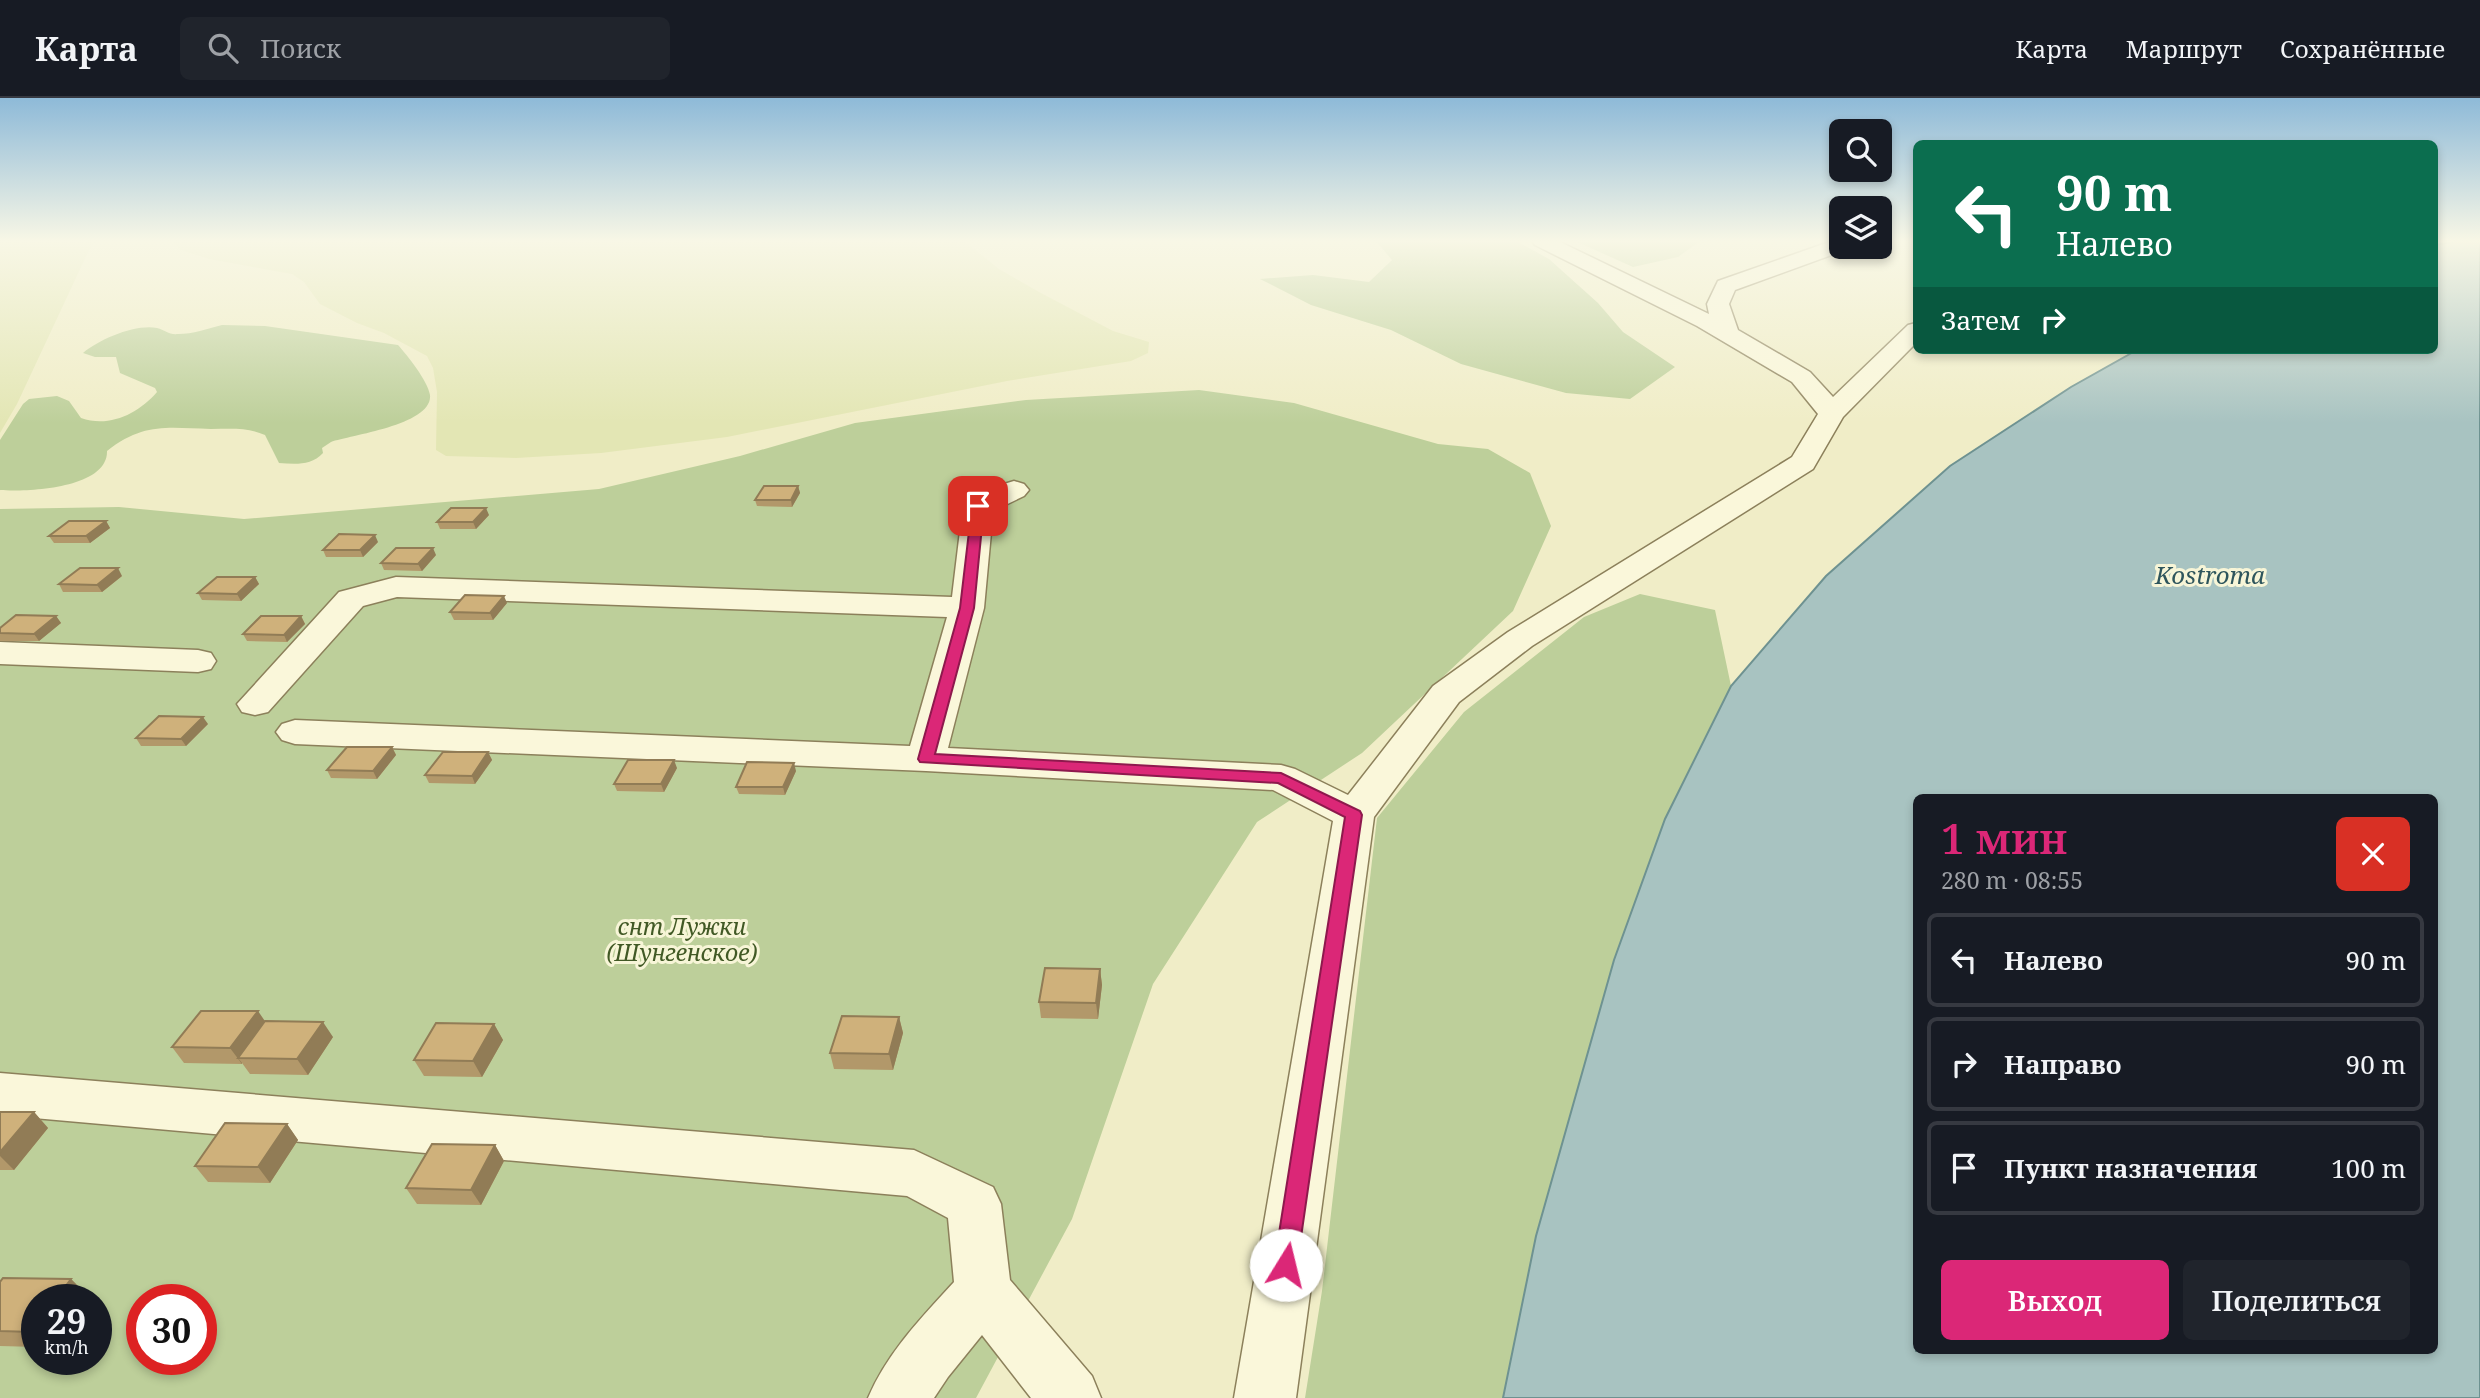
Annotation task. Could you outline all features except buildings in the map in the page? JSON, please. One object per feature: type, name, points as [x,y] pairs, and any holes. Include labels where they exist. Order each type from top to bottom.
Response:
[{"type":"street","points":[[1663,302],[1727,334],[1801,377],[1832,413]]},
{"type":"street","points":[[1719,302],[1727,334]]},
{"type":"street","points":[[1265,1398],[1354,815],[1446,694],[1520,639],[1803,463],[1832,413],[1913,333]]},
{"type":"street","points":[[926,759],[967,608],[978,506],[1014,490]]},
{"type":"street","points":[[256,705],[351,599],[396,587],[967,608]]},
{"type":"street","points":[[0,653],[198,661]]},
{"type":"street","points":[[295,732],[926,759],[1281,778],[1354,815]]},
{"type":"street","points":[[0,1094],[914,1173],[974,1204],[983,1291],[1070,1398]]},
{"type":"street","points":[[899,1398],[928,1356],[983,1291]]},
{"type":"green space","points":[[0,302],[65,302],[17,404],[0,433]]},
{"type":"green space","points":[[318,302],[1057,302],[1113,331],[1149,342],[1148,353],[1131,361],[1007,381],[727,437],[601,453],[516,458],[446,456],[436,450],[437,392],[433,368],[427,356]]},
{"type":"green space","points":[[1304,302],[1597,302],[1623,332],[1675,367],[1630,399],[1566,393],[1461,364],[1391,330]]},
{"type":"green space","points":[[222,325],[265,326],[398,345],[428,389],[430,395],[427,405],[419,414],[405,421],[331,442],[322,448],[323,453],[318,457],[302,463],[279,463],[265,435],[252,431],[157,429],[133,435],[120,442],[107,451],[104,464],[80,481],[45,489],[0,490],[0,440],[29,399],[57,396],[69,401],[81,418],[102,421],[132,413],[157,392],[155,388],[120,373],[116,357],[95,357],[83,353],[128,330],[148,327],[178,334]]},
{"type":"green space","name":"снт Лужки (Шунгенское)","points":[[1199,390],[1294,403],[1438,444],[1488,449],[1530,473],[1551,526],[1513,611],[1362,753],[1257,822],[1153,984],[1072,1219],[976,1398],[0,1398],[0,509],[119,507],[244,519],[599,489],[740,456],[855,423],[1026,400]]},
{"type":"green space","points":[[1640,594],[1715,610],[1731,686],[1665,819],[1614,960],[1536,1236],[1503,1398],[1305,1398],[1322,1291],[1377,818],[1464,712],[1584,617]]},
{"type":"water","name":"Kostroma","points":[[2438,302],[2480,302],[2480,1398],[1503,1398],[1536,1236],[1614,960],[1665,819],[1731,686],[1826,576],[1950,466],[2071,387],[2130,354],[2438,354]]},
{"type":"route","points":[[978,506],[967,608],[926,759],[1281,778],[1354,815],[1286,1265]]}]
